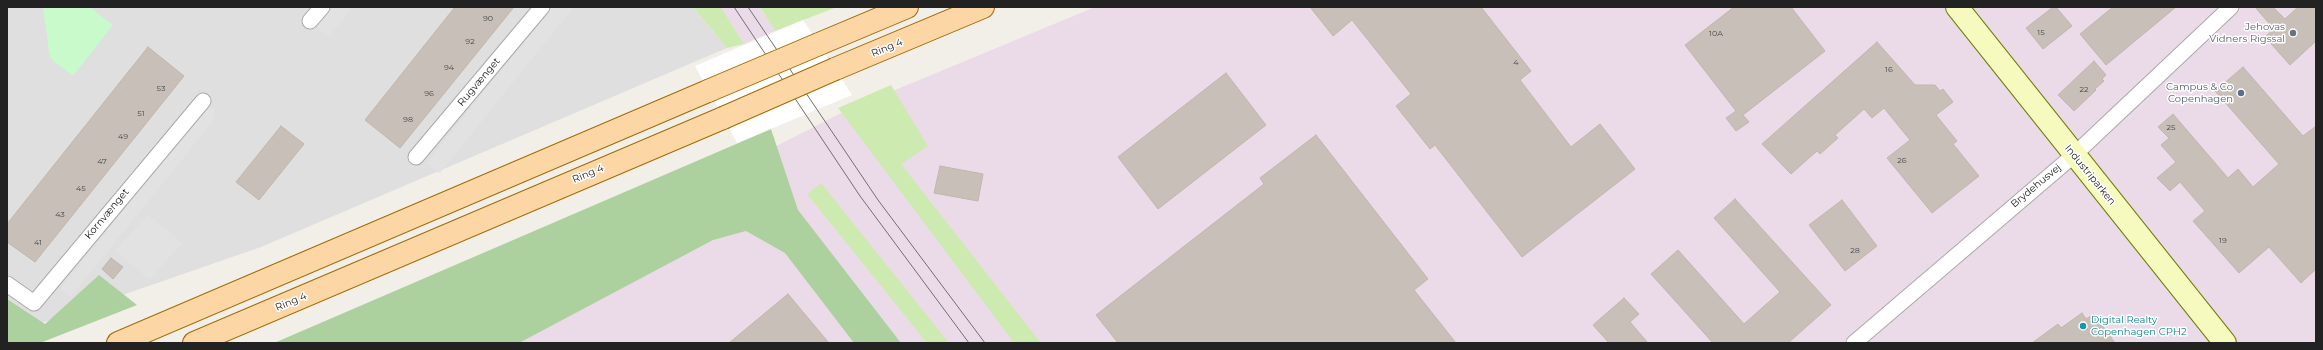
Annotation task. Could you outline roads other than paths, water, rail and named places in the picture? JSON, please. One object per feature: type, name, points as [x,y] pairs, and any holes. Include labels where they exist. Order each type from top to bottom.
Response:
[{"type":"main road","points":[[118,343],[907,7]]},
{"type":"main road","name":"Ring 4","points":[[194,343],[983,7]]},
{"type":"street","points":[[310,21],[322,7]]},
{"type":"street","name":"Rugvænget","points":[[416,157],[542,7]]},
{"type":"street","name":"Industriparken","points":[[1957,7],[2225,343]]},
{"type":"street","name":"Brydehusvej","points":[[1854,343],[2074,155],[2231,7]]},
{"type":"street","name":"Kornvænget","points":[[7,284],[34,303],[203,102]]},
{"type":"tram line","points":[[734,7],[860,196],[969,343]]},
{"type":"tram line","points":[[748,7],[878,200],[985,343]]},
{"type":"place","name":"Jehovas Vidners Rigssal","points":[[2293,33]]},
{"type":"place","name":"Campus & Co Copenhagen","points":[[2241,93]]},
{"type":"place","name":"Digital Realty Copenhagen CPH2","points":[[2083,326]]}]
